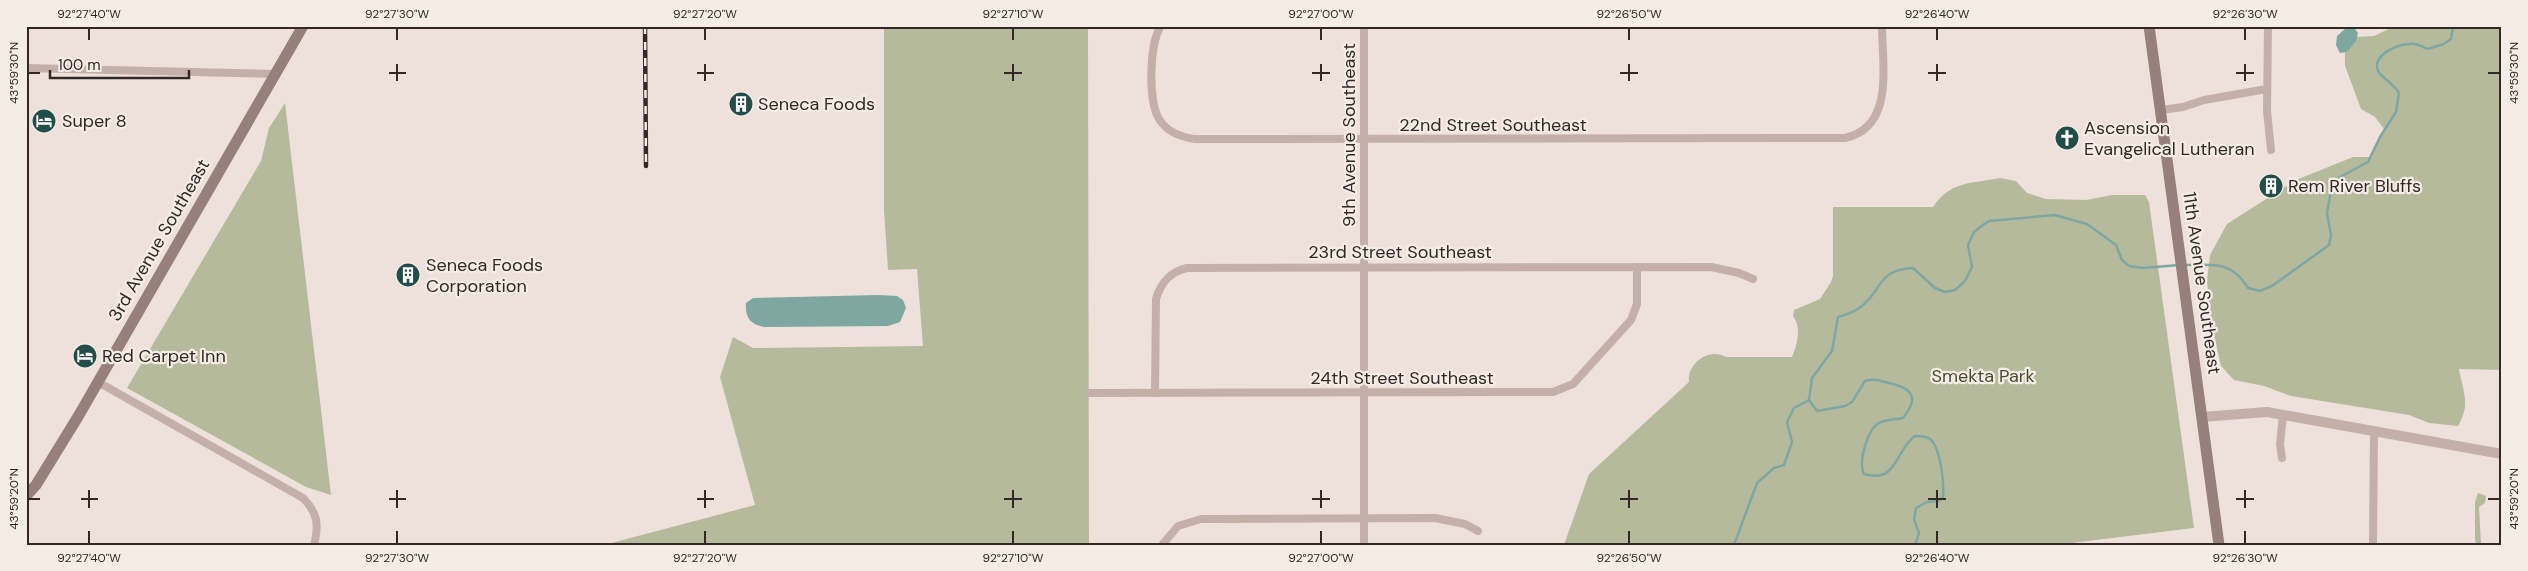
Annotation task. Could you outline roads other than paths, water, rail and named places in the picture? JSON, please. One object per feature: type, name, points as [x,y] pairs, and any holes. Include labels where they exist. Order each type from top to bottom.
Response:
[{"type":"main road","name":"3rd Avenue Southeast","points":[[26,496],[36,485],[98,382],[303,26]]},
{"type":"main road","name":"11th Avenue Southeast","points":[[2148,26],[2187,299],[2219,545]]},
{"type":"street","name":"22nd Street Southeast","points":[[1161,26],[1153,44],[1154,106],[1158,118],[1167,128],[1185,138],[1363,140],[1834,139],[1855,136],[1870,126],[1880,108],[1882,94],[1882,26]]},
{"type":"street","name":"9th Avenue Southeast","points":[[1364,26],[1364,545]]},
{"type":"street","points":[[2268,26],[2267,89],[2271,150]]},
{"type":"street","points":[[26,68],[276,74]]},
{"type":"street","points":[[2161,110],[2267,89]]},
{"type":"street","name":"23rd Street Southeast","points":[[1155,393],[1156,299],[1164,282],[1173,274],[1194,267],[1711,267],[1739,273],[1753,279]]},
{"type":"street","name":"24th Street Southeast","points":[[1090,393],[1544,392],[1568,387],[1578,379],[1631,320],[1636,304],[1638,267]]},
{"type":"street","points":[[98,382],[303,498],[313,508],[318,520],[314,545]]},
{"type":"street","points":[[2202,416],[2255,412],[2283,414],[2502,454]]},
{"type":"street","points":[[2282,458],[2280,444],[2283,414]]},
{"type":"street","points":[[2374,431],[2374,545]]},
{"type":"street","points":[[1162,545],[1172,530],[1192,520],[1444,519],[1465,524],[1478,531]]},
{"type":"water","points":[[2353,26],[2358,33],[2356,41],[2347,52],[2340,53],[2336,45],[2337,36],[2346,28]]},
{"type":"water","points":[[897,296],[903,300],[906,308],[900,322],[888,326],[764,327],[749,320],[746,313],[746,303],[753,298]]},
{"type":"waterway","points":[[2184,265],[2213,265],[2228,268],[2242,279],[2248,288],[2260,291],[2272,286],[2329,245],[2331,235],[2327,213],[2331,191],[2340,177],[2368,162],[2380,137],[2396,112],[2399,93],[2378,71],[2378,60],[2386,52],[2404,45],[2414,44],[2427,49],[2444,44],[2451,39],[2453,26]]},
{"type":"waterway","points":[[1915,545],[1919,533],[1914,519],[1916,508],[1927,502],[1939,501],[1943,497],[1941,466],[1934,444],[1927,437],[1915,436],[1908,442],[1895,464],[1884,474],[1875,476],[1864,474],[1862,469],[1864,448],[1869,434],[1876,425],[1882,422],[1903,418],[1911,404],[1911,394],[1897,385],[1871,380],[1865,381],[1852,402],[1845,406],[1817,411],[1809,400],[1812,378],[1832,351],[1838,317],[1860,308],[1869,300],[1887,276],[1901,270],[1913,268],[1935,288],[1945,292],[1955,290],[1965,281],[1972,267],[1968,245],[1974,232],[1989,221],[2055,215],[2087,224],[2116,245],[2122,260],[2129,266],[2143,268],[2179,265]]},
{"type":"waterway","points":[[1734,545],[1757,483],[1774,468],[1784,465],[1792,442],[1787,422],[1794,408],[1809,400]]},
{"type":"railway","points":[[645,26],[646,166]]},
{"type":"place","name":"Seneca Foods","points":[[741,104]]},
{"type":"place","name":"Super 8","points":[[44,121]]},
{"type":"place","name":"Ascension Evangelical Lutheran","points":[[2067,138]]},
{"type":"place","name":"Rem River Bluffs","points":[[2271,186]]},
{"type":"place","name":"Seneca Foods Corporation","points":[[408,275]]},
{"type":"place","name":"Red Carpet Inn","points":[[85,356]]},
{"type":"park label","name":"Smekta Park","points":[[1983,376]]}]
